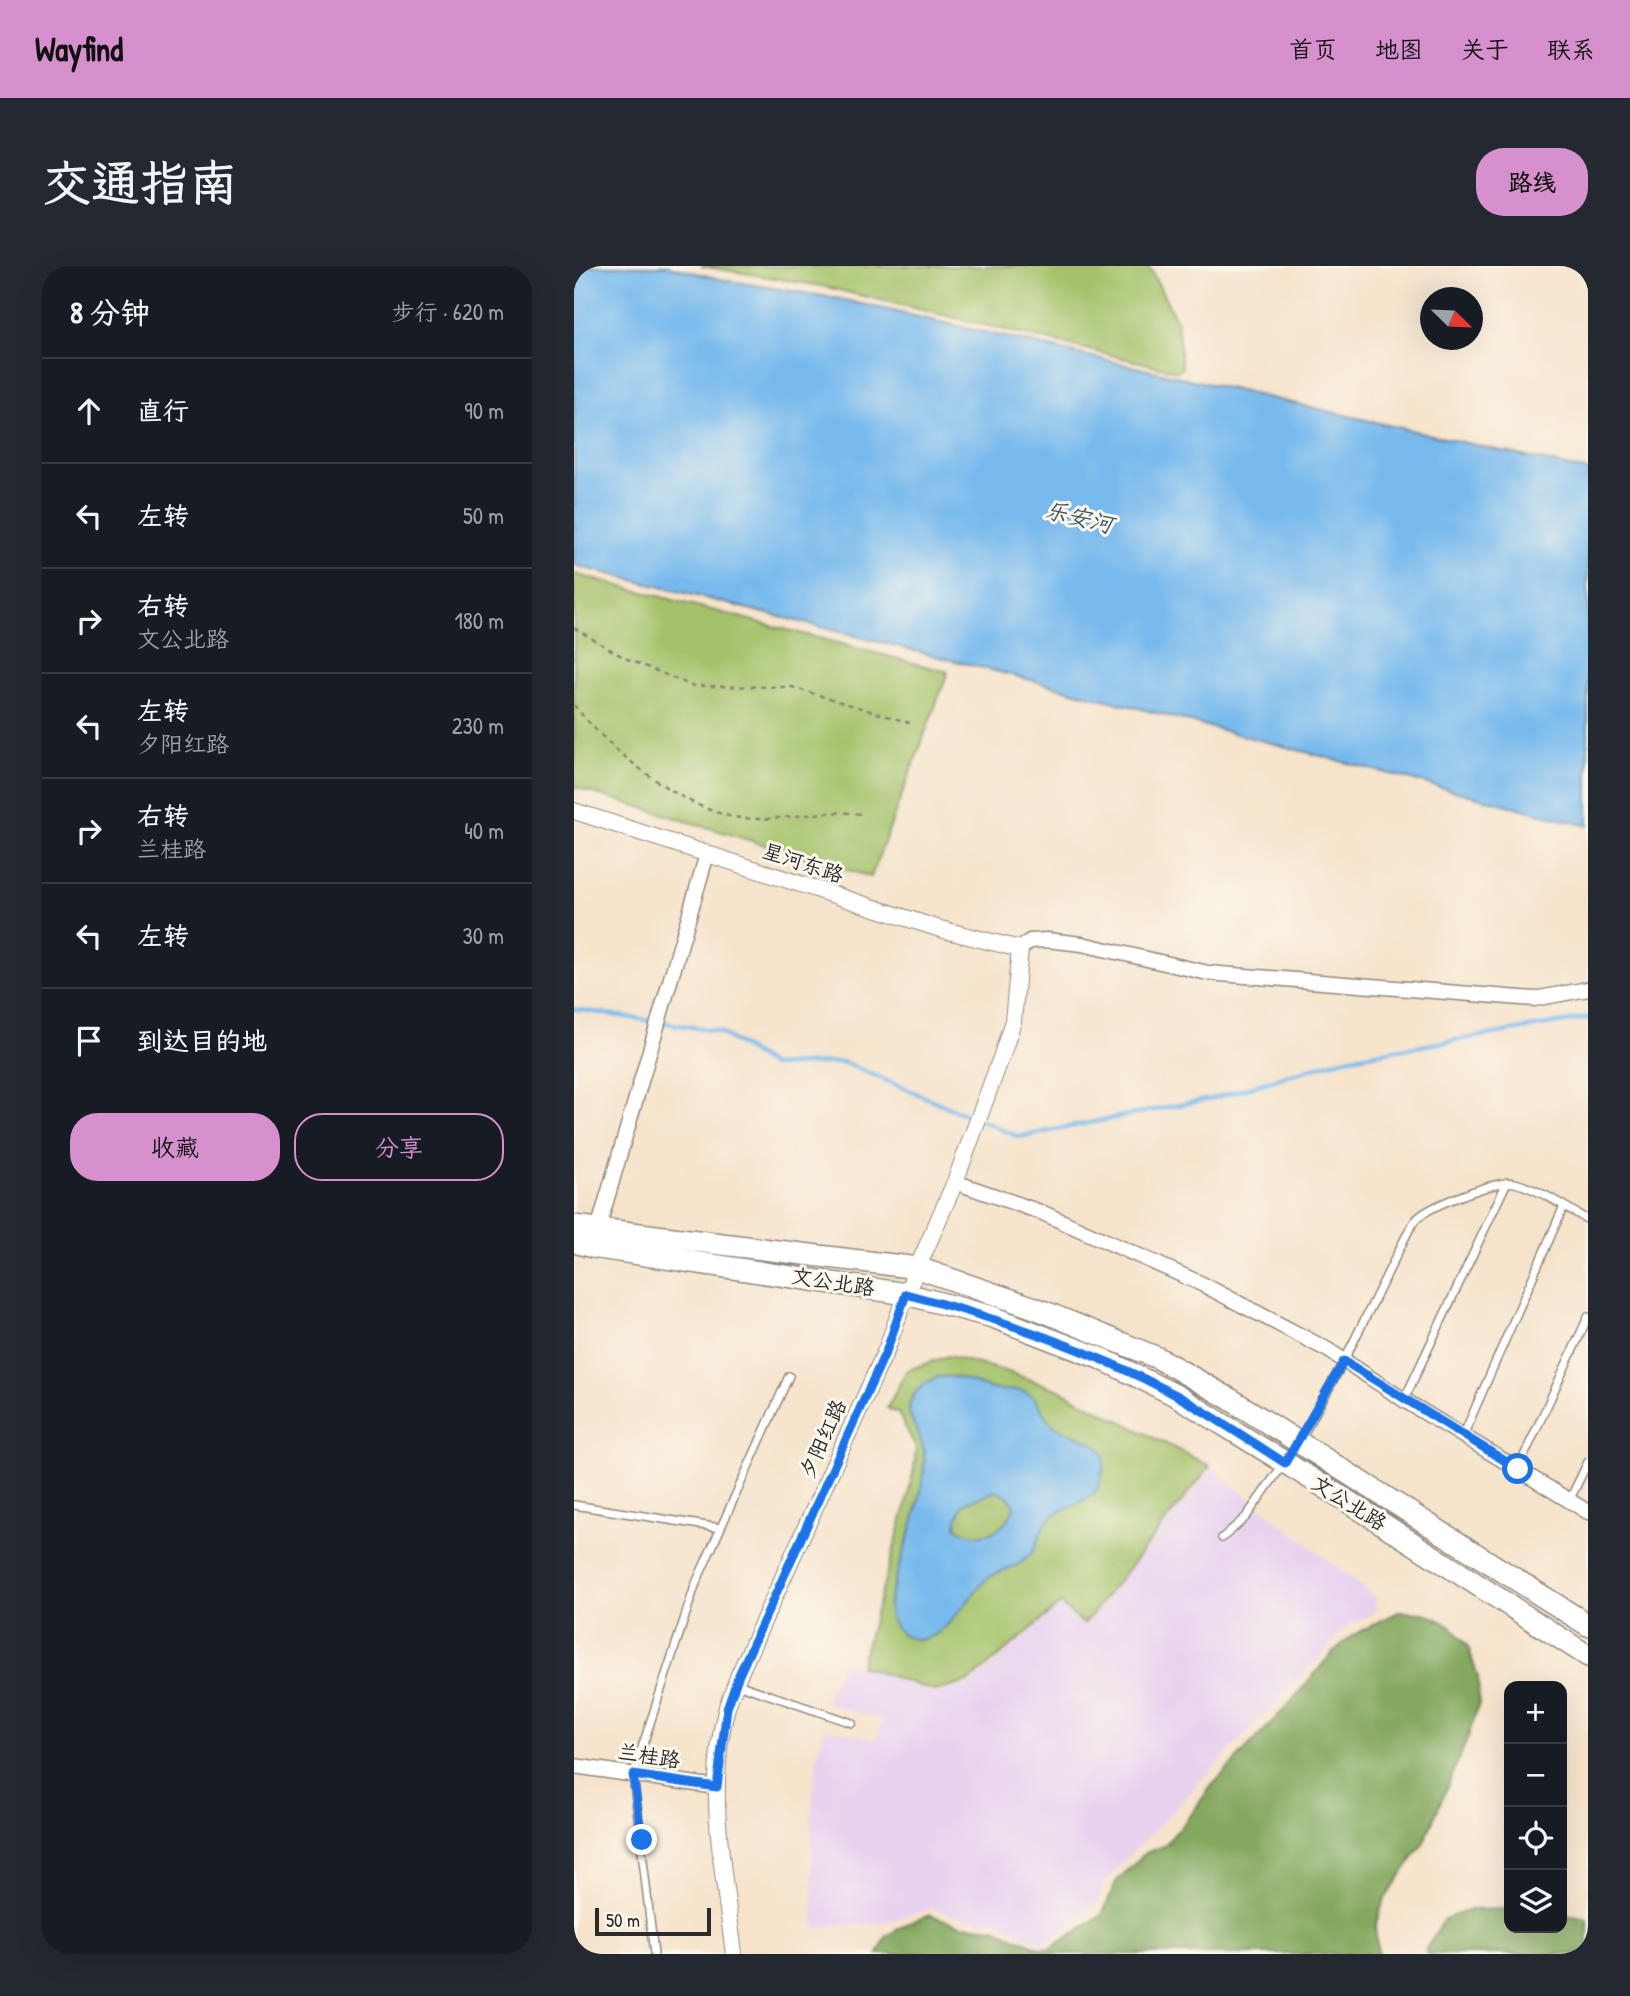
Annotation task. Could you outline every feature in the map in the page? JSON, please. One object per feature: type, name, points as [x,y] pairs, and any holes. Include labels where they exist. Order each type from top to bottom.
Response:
[{"type":"main road","name":"文公北路","points":[[574,1226],[589,1239],[906,1294],[993,1317],[1102,1359],[1177,1396],[1588,1656]]},
{"type":"main road","name":"文公北路","points":[[589,1239],[918,1268],[1035,1308],[1158,1358],[1299,1441],[1588,1625]]},
{"type":"street","name":"星河东路","points":[[574,811],[940,929],[1020,949]]},
{"type":"street","points":[[589,1239],[656,1032],[708,854]]},
{"type":"street","points":[[1020,949],[1030,941],[1047,940],[1082,944],[1208,973],[1534,999],[1588,989]]},
{"type":"street","name":"夕阳红路","points":[[734,1954],[720,1844],[717,1787],[727,1708],[887,1349],[906,1294],[982,1110],[1013,1021],[1020,949]]},
{"type":"street","points":[[954,1182],[1043,1213],[1202,1284],[1344,1361],[1588,1512]]},
{"type":"street","name":"兰桂路","points":[[574,1766],[717,1787]]},
{"type":"lane","points":[[1404,1400],[1507,1182]]},
{"type":"lane","points":[[1222,1538],[1246,1517],[1299,1441],[1344,1361],[1409,1230],[1420,1216],[1496,1183],[1513,1182],[1541,1193],[1588,1220]]},
{"type":"lane","points":[[1462,1436],[1564,1206]]},
{"type":"lane","points":[[1518,1469],[1588,1317]]},
{"type":"lane","points":[[654,1954],[633,1775],[696,1583],[789,1376]]},
{"type":"lane","points":[[1569,1500],[1588,1462]]},
{"type":"lane","points":[[574,1505],[720,1528]]},
{"type":"lane","points":[[736,1684],[852,1723]]},
{"type":"path","points":[[574,628],[625,658],[693,687],[792,687],[910,723]]},
{"type":"path","points":[[574,705],[626,760],[700,806],[740,818],[829,813],[864,814]]},
{"type":"shaded area","points":[[1211,1468],[1376,1598],[1375,1613],[1350,1624],[1103,1884],[1097,1904],[1043,1945],[1001,1922],[955,1916],[933,1908],[882,1923],[814,1927],[811,1819],[817,1759],[825,1727],[876,1739],[883,1720],[825,1702],[843,1661],[933,1693],[971,1684],[1059,1606],[1084,1626]]},
{"type":"green space","points":[[701,266],[1145,266],[1151,270],[1177,322],[1182,368],[1177,371],[822,286]]},
{"type":"green space","points":[[574,574],[948,672],[871,877],[574,787]]},
{"type":"green space","points":[[948,1356],[1005,1371],[1057,1389],[1210,1466],[1084,1624],[1060,1604],[970,1681],[935,1691],[860,1666],[914,1469],[916,1447],[898,1413],[887,1408],[907,1370]]},
{"type":"green space","points":[[1398,1612],[1424,1613],[1450,1625],[1468,1647],[1478,1677],[1479,1703],[1468,1737],[1424,1842],[1384,1900],[1375,1926],[1378,1954],[878,1954],[887,1936],[908,1923],[930,1915],[961,1925],[995,1928],[1039,1948],[1049,1949],[1102,1915],[1116,1882],[1145,1853],[1164,1846],[1209,1789],[1291,1702],[1333,1652],[1353,1635]]},
{"type":"green space","points":[[1504,1909],[1504,1933],[1567,1933],[1567,1915],[1588,1919],[1588,1954],[1426,1954],[1426,1949],[1444,1919],[1470,1910]]},
{"type":"water","name":"乐安河","points":[[574,266],[668,266],[724,280],[840,299],[1588,471],[1588,826],[1023,678],[574,565]]},
{"type":"water","points":[[937,1377],[955,1377],[999,1390],[1018,1390],[1030,1394],[1052,1424],[1097,1446],[1102,1451],[1104,1461],[1095,1492],[1049,1519],[1025,1560],[987,1579],[938,1632],[927,1638],[915,1639],[902,1634],[895,1627],[889,1602],[917,1510],[924,1472],[923,1447],[910,1415],[910,1403],[917,1391]],"holes":[[[996,1491],[1010,1499],[1014,1507],[1005,1523],[982,1535],[973,1535],[956,1527],[964,1503]]]},
{"type":"waterway","points":[[574,1009],[718,1031],[772,1066],[843,1062],[974,1118]]},
{"type":"waterway","points":[[982,1121],[1019,1137],[1214,1098],[1343,1059],[1588,1018]]},
{"type":"route","points":[[642,1840],[633,1775],[717,1787],[727,1708],[738,1677],[887,1349],[906,1294],[993,1317],[1102,1359],[1177,1396],[1285,1463],[1344,1361],[1518,1469]]}]
